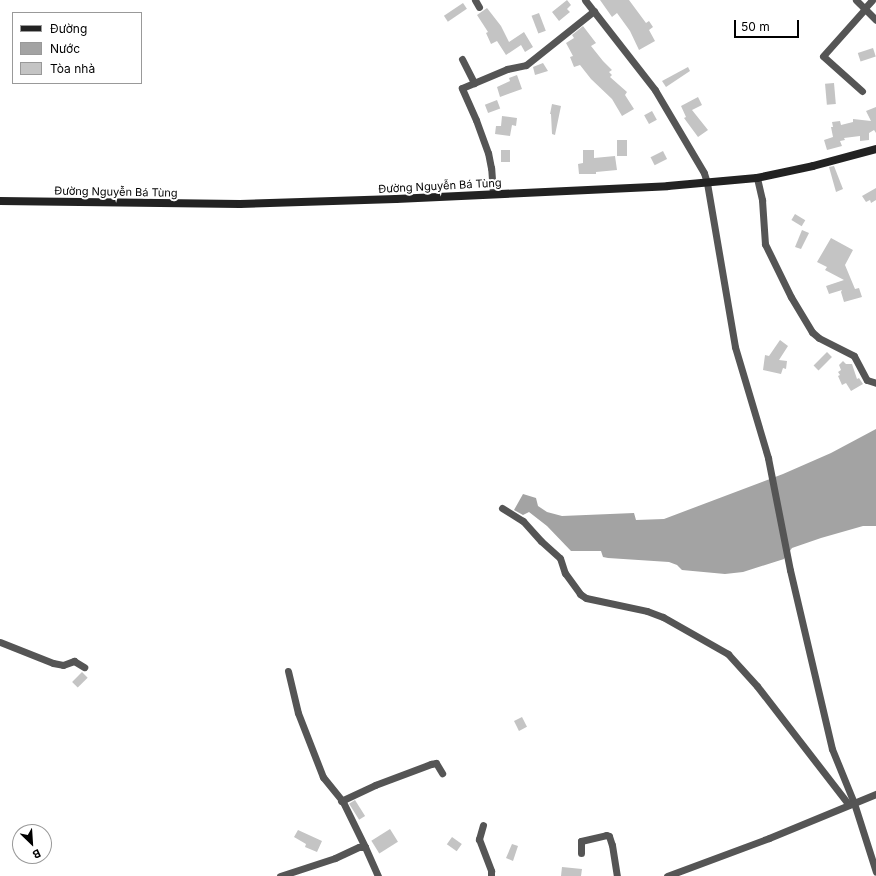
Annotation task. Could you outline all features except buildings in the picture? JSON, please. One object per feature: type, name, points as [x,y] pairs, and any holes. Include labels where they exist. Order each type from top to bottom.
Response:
[{"type":"main road","name":"Đường Nguyễn Bá Tùng","points":[[0,201],[240,204],[490,195],[707,183],[757,178],[814,166],[876,149]]},
{"type":"street","points":[[476,0],[479,7]]},
{"type":"street","points":[[585,0],[655,90],[704,173],[735,347],[768,458],[790,570],[832,749],[876,869]]},
{"type":"street","points":[[856,0],[876,20]]},
{"type":"street","points":[[862,91],[823,56],[872,0]]},
{"type":"street","points":[[490,195],[491,168],[488,153],[462,88],[507,69],[526,65],[594,11]]},
{"type":"street","points":[[462,59],[474,83]]},
{"type":"street","points":[[757,178],[762,200],[765,244],[791,297],[812,332],[819,338],[854,356],[867,380],[876,383]]},
{"type":"street","points":[[502,508],[523,521],[541,542],[560,558],[565,573],[580,594],[586,598],[647,611],[663,617],[725,652],[753,681],[851,804]]},
{"type":"street","points":[[0,642],[53,663],[63,665],[74,661],[84,667]]},
{"type":"street","points":[[288,671],[298,713],[323,777],[341,801],[378,876]]},
{"type":"street","points":[[341,801],[381,783],[431,764],[436,763],[442,773]]},
{"type":"street","points":[[667,876],[876,794]]},
{"type":"street","points":[[483,824],[479,839],[491,871],[491,876]]},
{"type":"street","points":[[581,853],[580,841],[606,835],[609,836],[617,876]]},
{"type":"street","points":[[280,876],[364,847]]},
{"type":"water","points":[[876,429],[876,526],[863,526],[792,548],[784,559],[743,572],[725,574],[682,570],[677,565],[669,562],[608,558],[603,557],[601,551],[571,551],[547,526],[529,512],[523,515],[514,510],[523,494],[536,498],[538,506],[547,512],[562,516],[634,513],[636,520],[664,519],[783,474],[831,453]]}]
